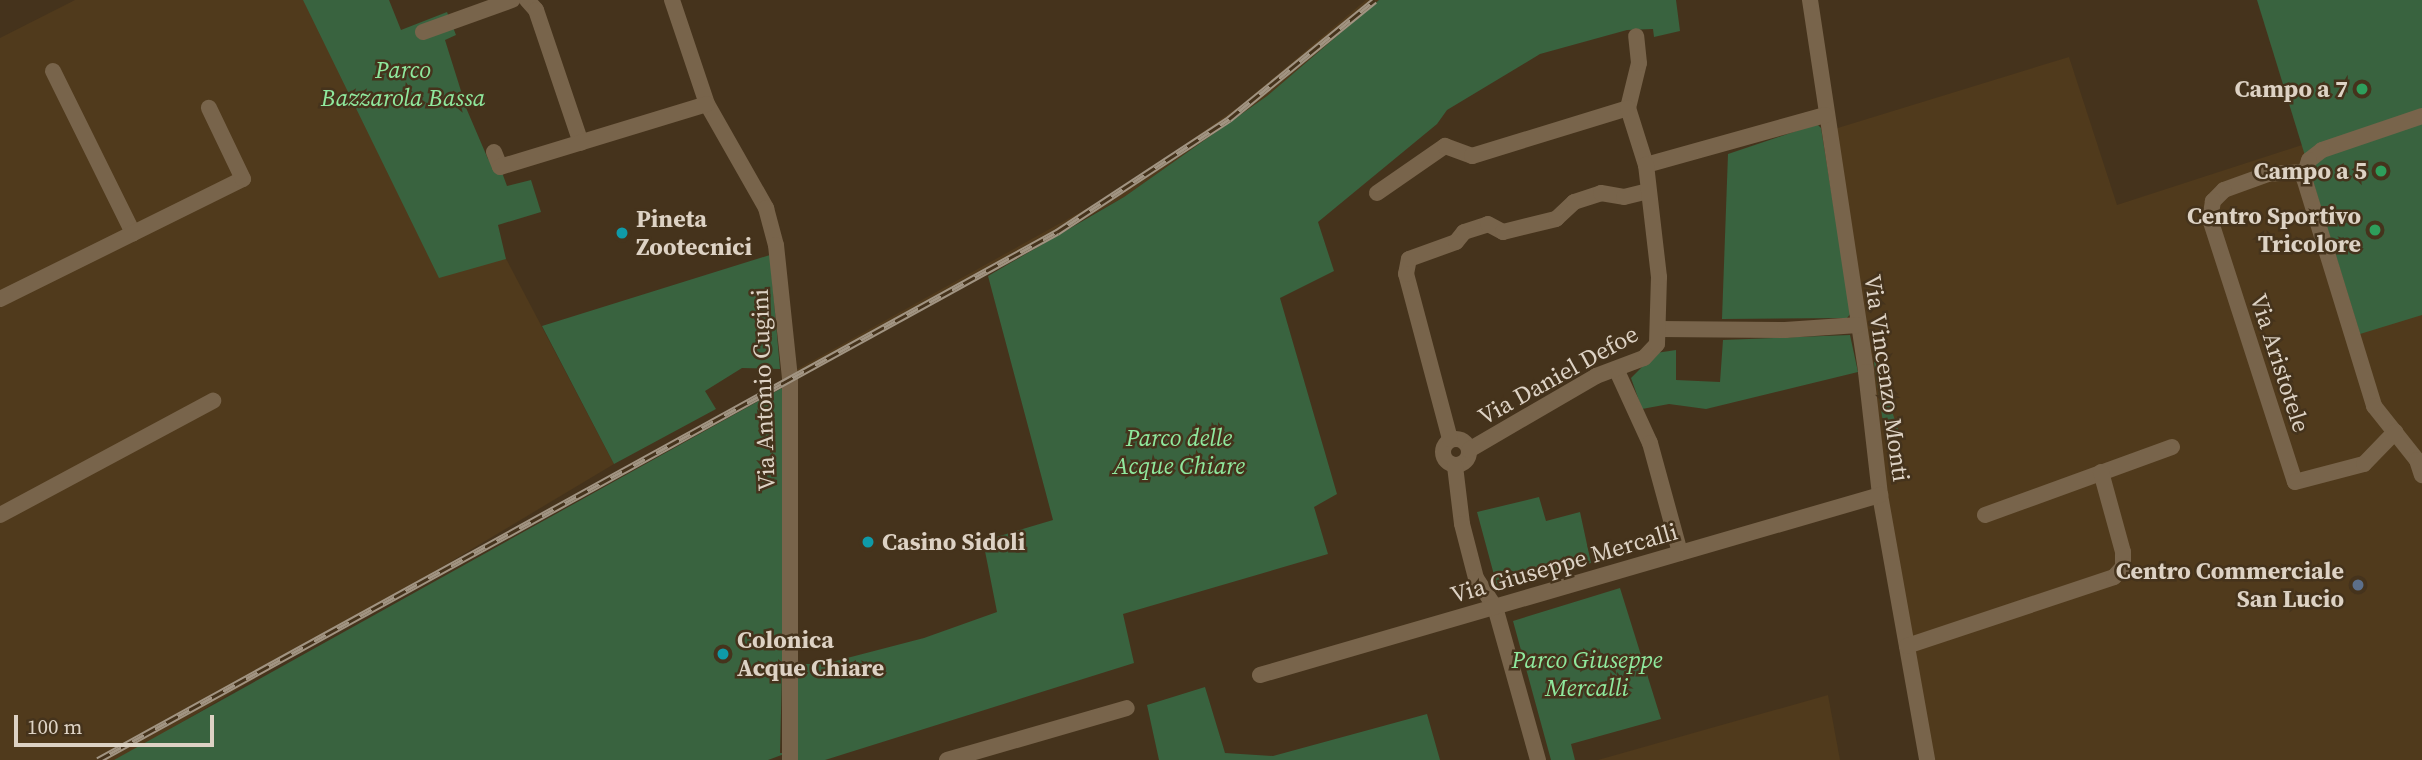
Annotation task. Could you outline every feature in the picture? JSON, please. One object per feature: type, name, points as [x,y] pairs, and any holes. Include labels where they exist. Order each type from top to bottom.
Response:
[{"type":"street","points":[[423,32],[512,0]]},
{"type":"street","points":[[527,0],[536,10],[581,143]]},
{"type":"street","name":"Via Antonio Cugini","points":[[672,0],[707,104],[766,208],[785,309],[793,664],[790,760]]},
{"type":"street","name":"Via Vincenzo Monti","points":[[1810,0],[1880,495],[1927,760]]},
{"type":"street","points":[[1377,193],[1445,145],[1472,156],[1628,108],[1639,63],[1636,36]]},
{"type":"street","points":[[54,71],[134,233]]},
{"type":"street","points":[[494,152],[500,167],[707,104]]},
{"type":"street","points":[[0,299],[243,179],[209,108]]},
{"type":"street","name":"Via Daniel Defoe","points":[[1455,466],[1465,463],[1469,450],[1596,376],[1617,371],[1644,358],[1657,344],[1659,277],[1646,165],[1628,108]]},
{"type":"street","points":[[1646,165],[1825,115]]},
{"type":"street","points":[[2422,116],[2322,150],[2309,160],[2304,172],[2374,406],[2417,460],[2422,475]]},
{"type":"street","name":"Via Aristotele","points":[[2304,172],[2268,174],[2224,190],[2213,201],[2210,219],[2295,482],[2364,464],[2395,432]]},
{"type":"street","points":[[1450,439],[1406,274],[1409,259],[1456,242],[1464,232],[1488,224],[1503,232],[1556,219],[1574,202],[1601,193],[1624,197],[1647,191]]},
{"type":"street","points":[[1659,329],[1858,326]]},
{"type":"street","points":[[1617,371],[1650,443],[1680,553]]},
{"type":"street","points":[[0,515],[213,401]]},
{"type":"street","name":"Via Daniel Defoe","points":[[1469,450],[1460,439],[1450,439],[1442,452],[1455,466],[1462,524],[1476,578],[1495,607],[1538,760]]},
{"type":"street","points":[[1985,515],[2172,447]]},
{"type":"street","points":[[1906,646],[2114,577],[2123,567],[2123,552],[2101,472]]},
{"type":"street","name":"Via Giuseppe Mercalli","points":[[1260,675],[1880,495]]},
{"type":"street","points":[[947,760],[1127,708]]},
{"type":"shaded area","points":[[75,0],[370,0],[614,464],[119,760],[0,760],[0,38]]},
{"type":"shaded area","points":[[1366,0],[1379,0],[1267,96],[1124,197],[795,380],[796,370],[1120,190],[1241,105]]},
{"type":"shaded area","points":[[2263,0],[2422,0],[2422,760],[1927,760],[1828,131],[2069,57],[2117,205],[2302,145]]},
{"type":"shaded area","points":[[1828,695],[1840,760],[1598,760]]},
{"type":"green space","name":"Parco Bazzarola Bassa","points":[[303,0],[389,0],[401,30],[447,12],[456,35],[445,40],[467,110],[488,159],[500,167],[507,186],[531,180],[541,212],[498,225],[506,259],[439,278]]},
{"type":"green space","name":"Parco delle Acque Chiare","points":[[1379,0],[1676,0],[1680,31],[1654,37],[1653,29],[1627,30],[1540,54],[1447,110],[1437,124],[1318,222],[1334,271],[1280,298],[1337,494],[1314,507],[1328,554],[1123,614],[1134,663],[825,760],[792,760],[793,664],[824,664],[924,638],[997,612],[983,541],[1053,520],[988,276],[1124,197],[1267,96]]},
{"type":"green space","name":"Centro Sportivo Tricolore","points":[[2257,0],[2422,0],[2422,315],[2360,334]]},
{"type":"green space","points":[[1817,124],[1821,128],[1851,313],[1847,318],[1722,319],[1728,154]]},
{"type":"green space","points":[[770,255],[780,369],[742,368],[705,391],[716,409],[614,464],[542,326]]},
{"type":"green space","points":[[1850,335],[1858,372],[1706,409],[1669,404],[1642,409],[1631,378],[1656,353],[1676,350],[1676,380],[1720,382],[1723,340]]},
{"type":"green space","points":[[1874,362],[1899,432],[1885,436]]},
{"type":"green space","points":[[782,388],[785,551],[780,753],[787,753],[768,760],[114,760]]},
{"type":"green space","points":[[1539,497],[1546,521],[1580,512],[1591,563],[1497,586],[1477,512]]},
{"type":"green space","name":"Parco Giuseppe Mercalli","points":[[1620,588],[1661,719],[1571,744],[1575,760],[1551,760],[1513,621]]},
{"type":"green space","points":[[1205,687],[1225,753],[1273,756],[1427,714],[1440,760],[1159,760],[1147,705]]},
{"type":"railway","points":[[98,760],[1057,232],[1229,119],[1375,0]]},
{"type":"place","name":"Campo a 7","points":[[2362,89]]},
{"type":"place","name":"Campo a 5","points":[[2381,171]]},
{"type":"place","name":"Centro Sportivo Tricolore","points":[[2375,230]]},
{"type":"place","name":"Pineta Zootecnici","points":[[622,233]]},
{"type":"place","name":"Casino Sidoli","points":[[868,542]]},
{"type":"place","name":"Centro Commerciale San Lucio","points":[[2358,585]]},
{"type":"place","name":"Colonica Acque Chiare","points":[[723,654]]}]
